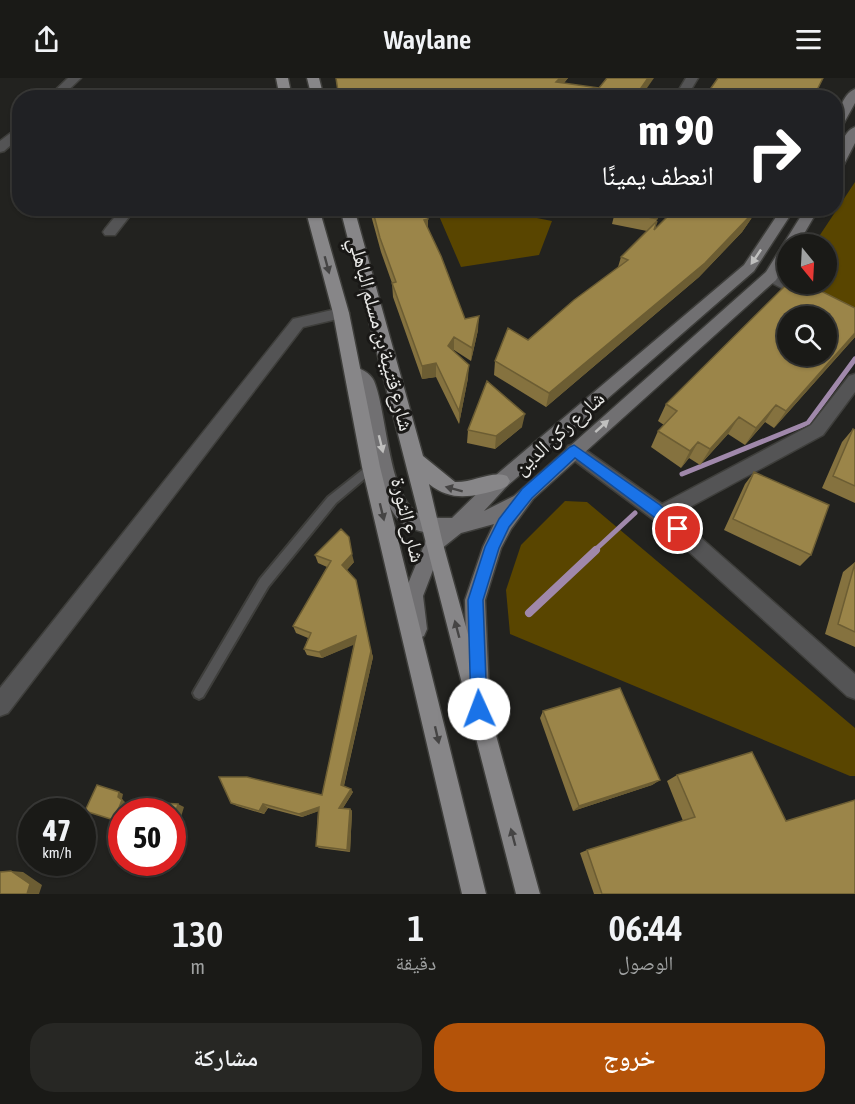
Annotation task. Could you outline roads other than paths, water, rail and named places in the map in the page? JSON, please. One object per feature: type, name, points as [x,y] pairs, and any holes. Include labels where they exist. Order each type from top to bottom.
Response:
[{"type":"main road","points":[[843,114],[855,92]]},
{"type":"main road","points":[[843,154],[855,131]]},
{"type":"main road","name":"شارع قتيبة بن مسلم الباهلي","points":[[314,216],[353,372]]},
{"type":"main road","name":"شارع قتيبة بن مسلم الباهلي","points":[[349,216],[415,460]]},
{"type":"main road","name":"شارع ركن الدين","points":[[432,535],[455,526],[501,482],[748,268],[784,216]]},
{"type":"main road","points":[[796,234],[808,216]]},
{"type":"main road","name":"شارع ركن الدين","points":[[479,709],[475,600],[492,547],[504,523],[527,494],[771,276],[777,266]]},
{"type":"main road","points":[[353,372],[366,382],[392,490],[404,513],[432,535],[528,894]]},
{"type":"main road","name":"شارع الثورة","points":[[353,372],[371,467],[423,678]]},
{"type":"main road","points":[[415,460],[443,486],[451,489],[464,491],[501,482]]},
{"type":"main road","name":"شارع الثورة","points":[[415,460],[432,535]]},
{"type":"main road","points":[[455,526],[483,521],[505,510],[527,494]]},
{"type":"main road","points":[[432,535],[413,596],[423,678],[474,894]]},
{"type":"street","points":[[62,90],[75,78]]},
{"type":"street","points":[[0,148],[12,137]]},
{"type":"street","points":[[110,232],[123,216]]},
{"type":"street","points":[[771,276],[823,303]]},
{"type":"street","points":[[0,705],[298,323],[340,313]]},
{"type":"street","points":[[652,507],[817,430],[855,380]]},
{"type":"street","points":[[574,451],[652,507],[855,688]]},
{"type":"lane","points":[[199,693],[264,583],[332,500],[371,467]]},
{"type":"waterway","points":[[682,474],[808,423],[855,359]]},
{"type":"waterway","points":[[594,551],[635,513]]},
{"type":"waterway","points":[[529,613],[596,550]]}]
